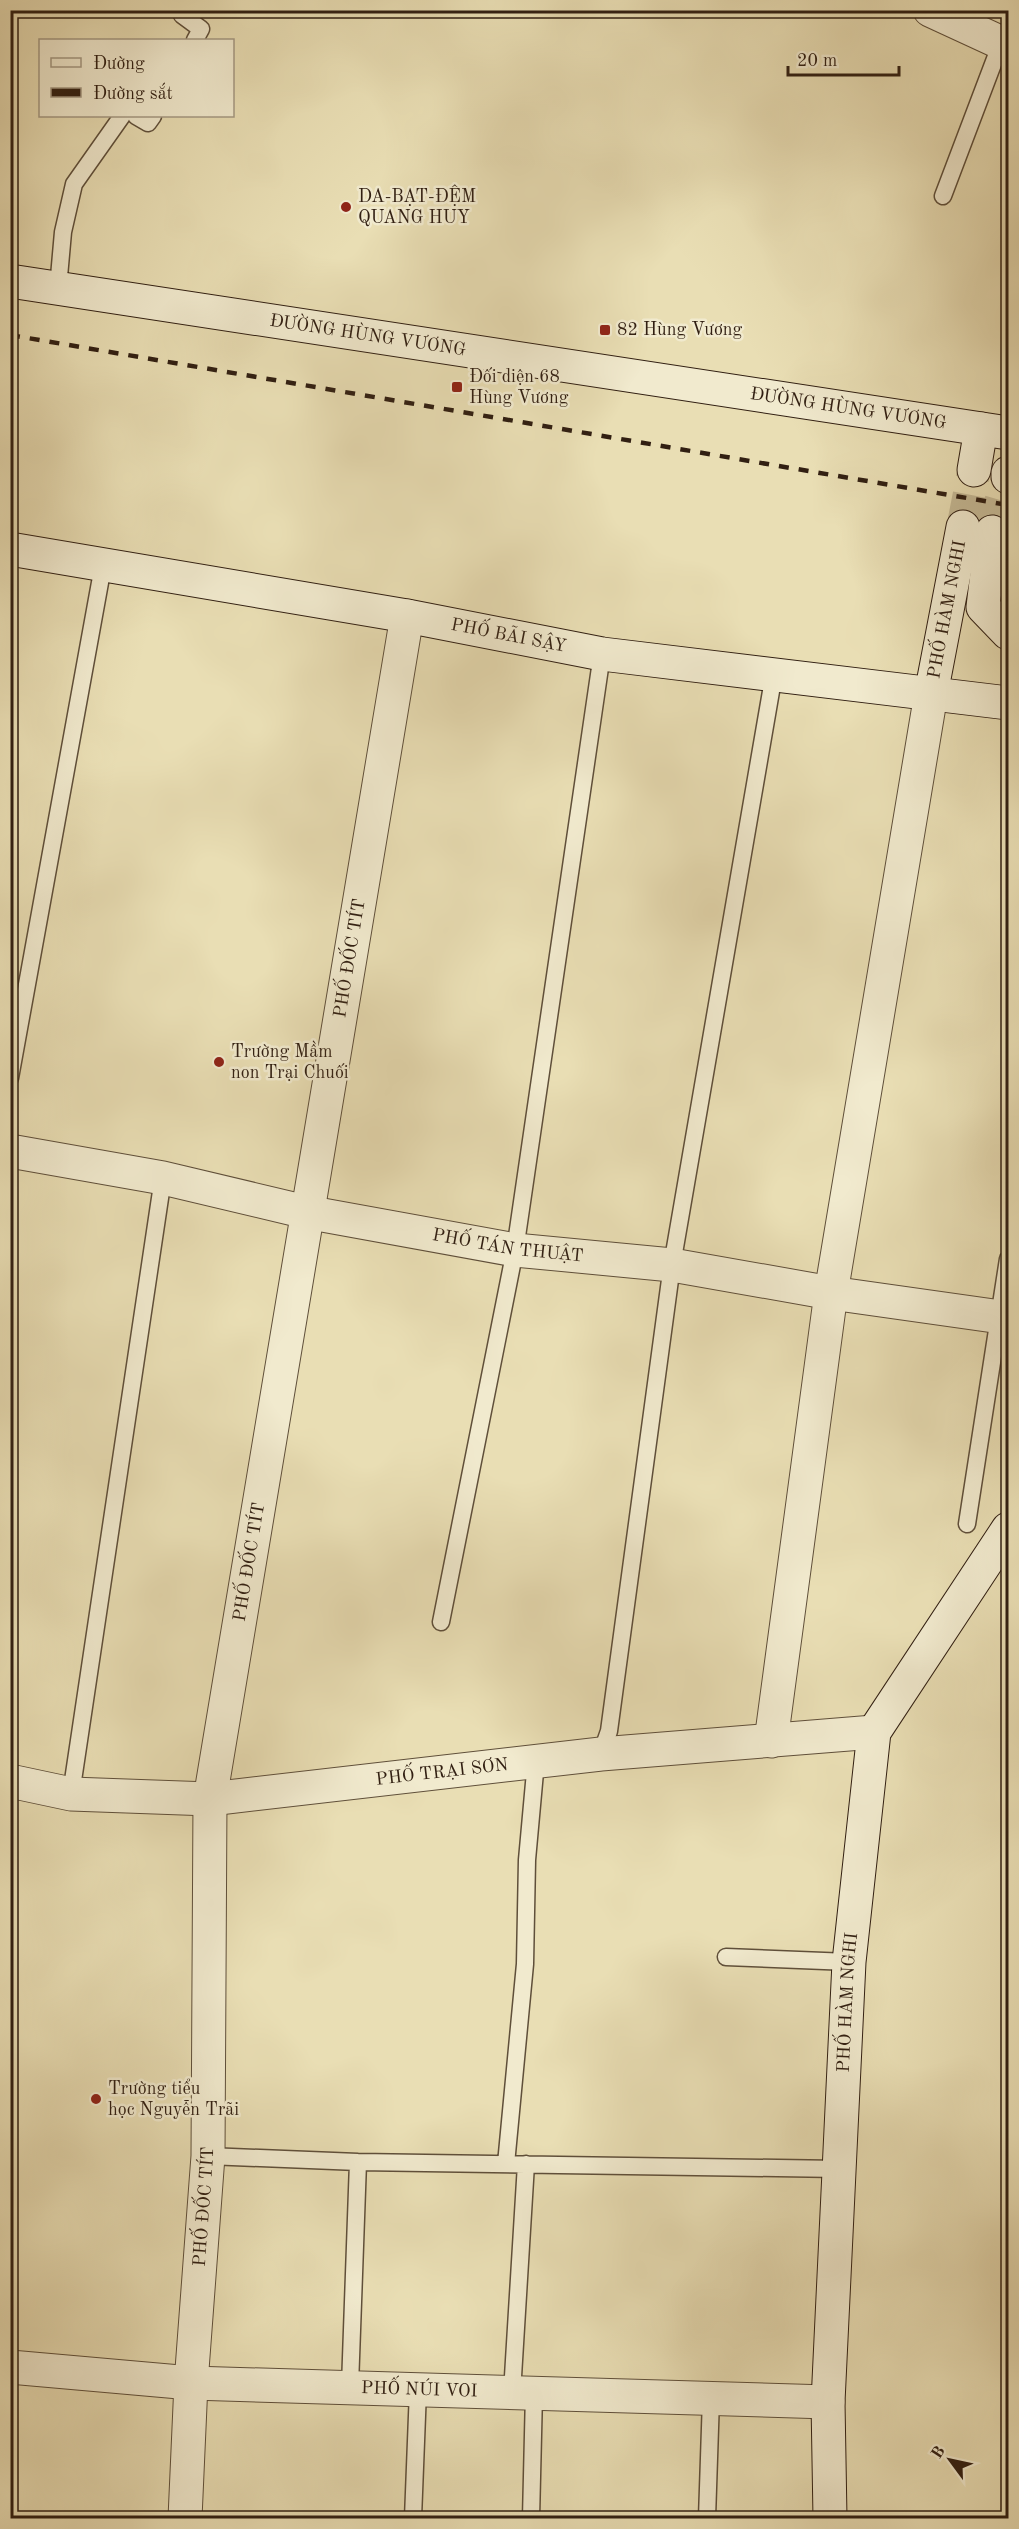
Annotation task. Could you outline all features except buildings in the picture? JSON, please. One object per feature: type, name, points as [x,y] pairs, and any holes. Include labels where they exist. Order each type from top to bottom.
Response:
[{"type":"street","points":[[930,10],[1005,45]]},
{"type":"street","name":"ĐƯỜNG HÙNG VƯƠNG","points":[[10,281],[995,431]]},
{"type":"street","points":[[974,470],[995,431]]},
{"type":"street","name":"PHỐ HÀM NGHI","points":[[771,1741],[831,1293],[931,693],[978,530],[982,607],[1008,633]]},
{"type":"street","name":"PHỐ BÃI SẬY","points":[[10,549],[407,616],[602,654],[1008,703]]},
{"type":"street","name":"PHỐ ĐỐC TÍT","points":[[185,2518],[191,2383],[208,2156],[210,1799],[407,616]]},
{"type":"street","name":"PHỐ TÁN THUẬT","points":[[10,1150],[163,1178],[306,1212],[515,1250],[672,1266],[831,1293],[1004,1317]]},
{"type":"street","name":"PHỐ HÀM NGHI","points":[[830,2518],[828,2402],[849,1962],[874,1732],[1008,1529]]},
{"type":"street","name":"PHỐ TRẠI SƠN","points":[[10,1781],[71,1794],[210,1799],[601,1754],[874,1732]]},
{"type":"street","name":"PHỐ NÚI VOI","points":[[10,2367],[191,2383],[828,2402]]},
{"type":"lane","points":[[184,10],[182,15],[201,28],[196,39]]},
{"type":"lane","points":[[943,196],[1005,45]]},
{"type":"lane","points":[[58,288],[63,232],[74,184],[121,117]]},
{"type":"lane","points":[[138,117],[148,123],[152,117]]},
{"type":"lane","points":[[10,1078],[103,566]]},
{"type":"lane","points":[[441,1622],[515,1250],[602,654]]},
{"type":"lane","points":[[601,1754],[609,1731],[672,1266],[774,674]]},
{"type":"lane","points":[[71,1794],[163,1178]]},
{"type":"lane","points":[[967,1524],[1004,1317],[1008,1258]]},
{"type":"lane","points":[[506,2164],[525,1964],[527,1860],[536,1761]]},
{"type":"lane","points":[[726,1957],[849,1962]]},
{"type":"lane","points":[[208,2156],[358,2162],[840,2169]]},
{"type":"lane","points":[[350,2386],[358,2162]]},
{"type":"lane","points":[[526,2164],[523,2393],[531,2518]]},
{"type":"lane","points":[[413,2518],[418,2390]]},
{"type":"lane","points":[[707,2518],[711,2398]]},
{"type":"tunnel","points":[[963,527],[974,470]]},
{"type":"tunnel","points":[[992,532],[1008,477]]},
{"type":"railway","points":[[10,335],[1008,505]]},
{"type":"place","name":"DA-BẠT-ĐỆM QUANG HUY","points":[[346,207]]},
{"type":"place","name":"82 Hùng Vương","points":[[605,330]]},
{"type":"place","name":"Đối diện 68 Hùng Vương","points":[[457,387]]},
{"type":"place","name":"Trường Mầm non Trại Chuối","points":[[219,1062]]},
{"type":"place","name":"Trường tiểu học Nguyễn Trãi","points":[[96,2099]]}]
